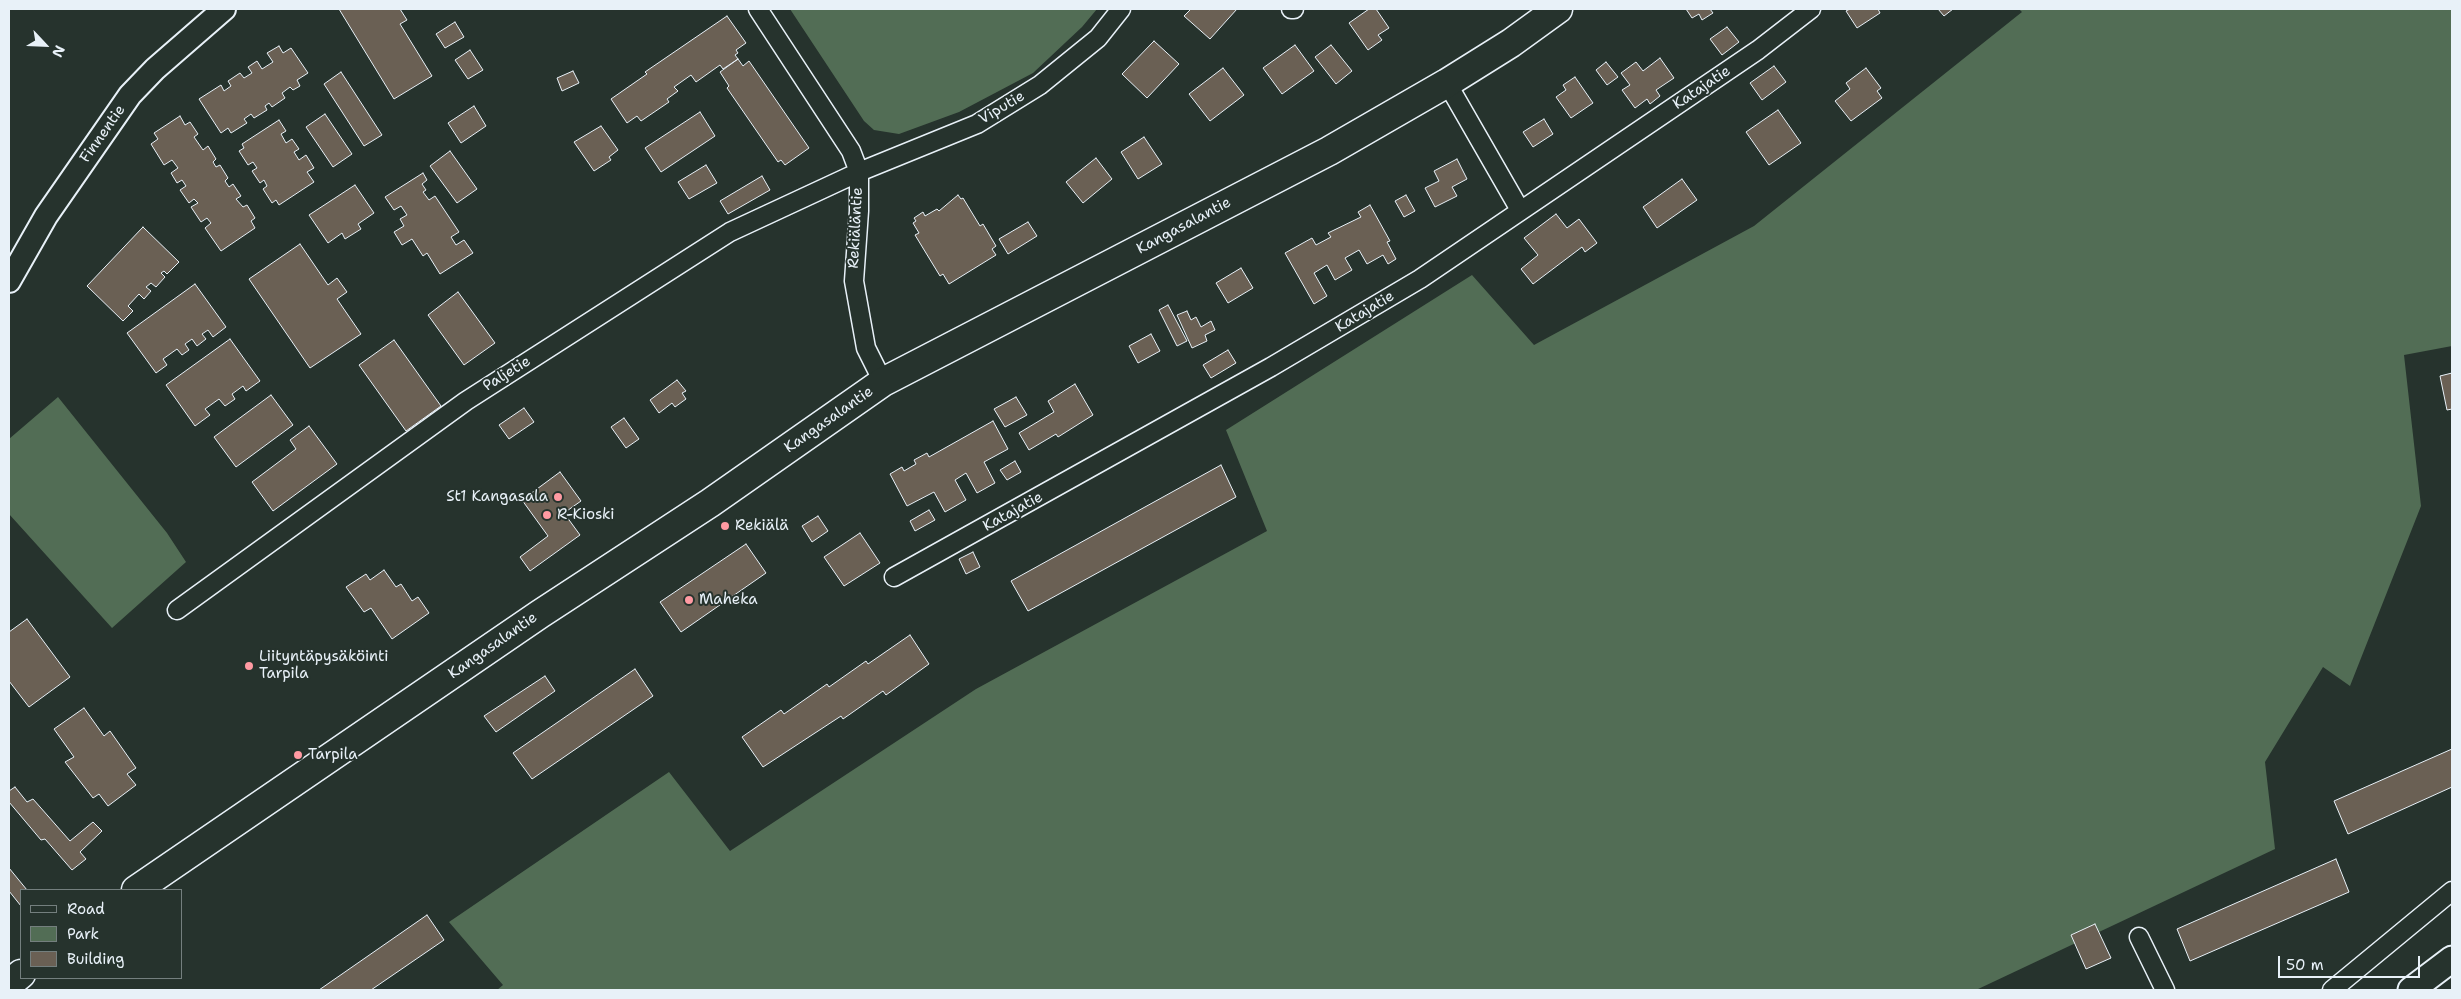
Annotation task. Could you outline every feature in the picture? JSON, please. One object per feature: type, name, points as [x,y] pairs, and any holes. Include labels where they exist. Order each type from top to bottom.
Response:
[{"type":"main road","name":"Kangasalantie","points":[[137,889],[540,614],[710,503],[883,382],[1329,151],[1447,83],[1510,43],[1558,9]]},
{"type":"main road","points":[[2411,990],[2452,959]]},
{"type":"main road","points":[[9,984],[20,975]]},
{"type":"street","name":"Finnentie","points":[[9,282],[46,216],[130,95],[155,69],[224,9]]},
{"type":"street","name":"Rekiäläntie","points":[[758,9],[851,151],[859,172],[859,211],[854,281],[866,348],[883,382]]},
{"type":"street","name":"Viputie","points":[[859,172],[977,124],[1040,85],[1098,38],[1121,9]]},
{"type":"street","name":"Katajatie","points":[[894,577],[1271,367],[1420,279],[1758,50],[1812,9]]},
{"type":"street","points":[[1447,83],[1520,210]]},
{"type":"street","name":"Paljetie","points":[[177,610],[466,400],[730,232],[859,172]]},
{"type":"street","points":[[2332,990],[2452,891]]},
{"type":"street","points":[[2140,937],[2165,990]]},
{"type":"green space","points":[[790,9],[1097,9],[1082,27],[1033,73],[959,112],[899,134],[874,130],[864,121]]},
{"type":"green space","points":[[2019,9],[2452,9],[2452,346],[2404,355],[2421,506],[2350,686],[2323,667],[2265,762],[2275,849],[1976,990],[497,990],[503,985],[449,922],[669,772],[730,851],[976,689],[1267,531],[1226,430],[1472,275],[1534,345],[1754,226],[2022,12]]},
{"type":"green space","points":[[58,397],[167,533],[186,562],[112,628],[9,514],[9,439]]},
{"type":"building","points":[[339,9],[400,9],[407,20],[400,24],[432,76],[394,99]]},
{"type":"building","points":[[1191,9],[1237,9],[1210,39],[1184,16]]},
{"type":"building","points":[[1369,9],[1376,9],[1389,28],[1378,35],[1382,40],[1368,50],[1349,23]]},
{"type":"building","points":[[1686,9],[1710,9],[1713,13],[1702,20],[1699,14],[1692,18]]},
{"type":"building","points":[[1850,9],[1878,9],[1880,13],[1857,28],[1846,11]]},
{"type":"building","points":[[1938,9],[1953,9],[1944,16]]},
{"type":"building","points":[[727,16],[746,43],[736,50],[738,53],[735,55],[738,59],[723,69],[720,65],[696,82],[691,75],[674,87],[678,91],[667,99],[669,102],[641,121],[637,116],[627,123],[611,99],[647,74],[645,72]]},
{"type":"building","points":[[455,22],[464,37],[445,48],[436,34]]},
{"type":"building","points":[[1727,27],[1739,42],[1722,55],[1710,39]]},
{"type":"building","points":[[1154,41],[1179,64],[1147,98],[1122,74]]},
{"type":"building","points":[[1295,45],[1314,71],[1282,94],[1263,68]]},
{"type":"building","points":[[1331,45],[1352,71],[1336,84],[1315,57]]},
{"type":"building","points":[[279,46],[283,53],[291,48],[308,73],[297,80],[300,86],[293,90],[290,87],[282,93],[285,98],[272,107],[269,103],[265,106],[267,110],[254,118],[251,114],[244,119],[247,123],[231,133],[228,128],[221,133],[199,99],[221,85],[224,91],[231,86],[228,81],[240,73],[244,78],[252,73],[248,67],[257,61],[262,69],[273,62],[267,53]]},
{"type":"building","points":[[470,50],[483,70],[468,79],[455,60]]},
{"type":"building","points":[[1660,58],[1674,78],[1656,90],[1660,96],[1650,104],[1647,99],[1635,108],[1622,90],[1630,85],[1621,73],[1636,62],[1643,71]]},
{"type":"building","points":[[738,59],[743,66],[749,61],[809,148],[785,165],[781,160],[778,162],[727,88],[729,86],[720,72]]},
{"type":"building","points":[[1606,62],[1618,77],[1607,85],[1596,70]]},
{"type":"building","points":[[1774,66],[1786,82],[1762,100],[1750,83]]},
{"type":"building","points":[[1223,68],[1244,95],[1210,121],[1189,94]]},
{"type":"building","points":[[1866,68],[1881,88],[1877,91],[1882,98],[1851,121],[1835,101],[1850,89],[1846,83]]},
{"type":"building","points":[[573,71],[579,83],[562,91],[557,78]]},
{"type":"building","points":[[341,72],[382,135],[364,146],[324,84]]},
{"type":"building","points":[[1575,77],[1593,103],[1571,118],[1556,97],[1566,90],[1563,85]]},
{"type":"building","points":[[474,106],[486,126],[461,143],[448,123]]},
{"type":"building","points":[[1778,110],[1801,143],[1769,165],[1746,132]]},
{"type":"building","points":[[700,112],[715,136],[661,172],[645,148]]},
{"type":"building","points":[[325,114],[352,154],[333,167],[306,127]]},
{"type":"building","points":[[180,116],[185,125],[190,122],[198,134],[194,137],[203,150],[208,146],[216,159],[213,162],[216,167],[220,165],[228,178],[225,181],[229,187],[233,184],[241,196],[236,199],[243,207],[247,205],[255,218],[251,221],[255,228],[221,251],[205,228],[211,223],[207,218],[201,222],[191,207],[198,203],[194,199],[189,203],[180,190],[186,186],[182,180],[177,183],[171,173],[178,168],[172,160],[164,165],[151,144],[158,139],[154,133]]},
{"type":"building","points":[[1544,119],[1553,134],[1533,147],[1523,132]]},
{"type":"building","points":[[279,120],[286,131],[281,134],[286,143],[292,139],[299,149],[294,152],[299,160],[306,155],[314,168],[307,172],[314,182],[279,205],[276,200],[272,203],[263,189],[267,186],[264,180],[260,183],[252,171],[257,168],[253,162],[248,165],[239,151],[244,148],[242,144]]},
{"type":"building","points":[[601,126],[618,150],[609,157],[611,160],[594,171],[574,142]]},
{"type":"building","points":[[1144,137],[1162,164],[1138,179],[1121,152]]},
{"type":"building","points":[[450,151],[477,189],[457,203],[430,166]]},
{"type":"building","points":[[1096,158],[1112,179],[1083,203],[1066,182]]},
{"type":"building","points":[[1457,159],[1467,179],[1452,187],[1457,196],[1435,207],[1425,188],[1439,181],[1434,171]]},
{"type":"building","points":[[706,165],[717,183],[689,199],[678,182]]},
{"type":"building","points":[[423,173],[427,180],[422,184],[426,190],[423,192],[429,200],[435,196],[459,232],[451,237],[456,245],[464,240],[473,253],[440,274],[427,253],[423,256],[412,239],[402,245],[394,232],[404,226],[400,219],[407,215],[401,206],[394,210],[385,197]]},
{"type":"building","points":[[762,176],[770,190],[728,214],[720,201]]},
{"type":"building","points":[[1682,179],[1697,200],[1657,228],[1643,207]]},
{"type":"building","points":[[355,185],[374,213],[358,224],[361,229],[345,239],[342,233],[328,243],[309,215]]},
{"type":"building","points":[[958,195],[961,199],[963,198],[980,226],[983,224],[996,246],[992,249],[996,255],[949,284],[943,274],[940,276],[915,235],[919,233],[913,223],[916,221],[914,218],[923,212],[925,216],[937,209],[939,211]]},
{"type":"building","points":[[1406,195],[1415,211],[1404,217],[1395,201]]},
{"type":"building","points":[[1370,205],[1390,241],[1387,242],[1396,259],[1388,264],[1383,255],[1367,264],[1359,250],[1345,258],[1352,270],[1335,280],[1327,265],[1314,273],[1327,296],[1314,304],[1285,253],[1312,238],[1316,245],[1331,237],[1328,233],[1361,217],[1358,212]]},
{"type":"building","points":[[1556,214],[1567,228],[1579,219],[1597,243],[1585,252],[1582,247],[1533,284],[1521,269],[1538,255],[1524,238]]},
{"type":"building","points":[[1028,222],[1037,236],[1008,254],[999,239]]},
{"type":"building","points":[[143,227],[179,262],[167,274],[164,271],[161,273],[165,277],[156,287],[151,283],[146,287],[151,291],[144,299],[139,294],[128,306],[133,311],[123,321],[87,286]]},
{"type":"building","points":[[300,244],[328,285],[337,278],[347,292],[337,299],[361,334],[310,368],[249,279]]},
{"type":"building","points":[[1241,268],[1253,288],[1228,303],[1216,283]]},
{"type":"building","points":[[195,284],[226,327],[213,337],[208,330],[202,334],[206,339],[197,346],[192,339],[185,344],[189,350],[182,355],[177,349],[163,359],[167,365],[156,373],[127,333]]},
{"type":"building","points":[[458,292],[495,343],[464,365],[428,315]]},
{"type":"building","points":[[1168,305],[1187,341],[1177,346],[1159,310]]},
{"type":"building","points":[[1187,311],[1191,320],[1196,317],[1201,327],[1211,321],[1215,330],[1205,335],[1207,341],[1192,348],[1177,315]]},
{"type":"building","points":[[1151,334],[1160,351],[1138,363],[1129,346]]},
{"type":"building","points":[[230,339],[260,381],[246,391],[243,386],[232,394],[235,399],[225,406],[219,399],[205,409],[210,415],[195,426],[166,385]]},
{"type":"building","points":[[394,340],[441,406],[406,431],[359,365]]},
{"type":"building","points":[[1228,350],[1236,363],[1211,378],[1203,365]]},
{"type":"building","points":[[2452,373],[2452,409],[2447,410],[2440,376]]},
{"type":"building","points":[[677,380],[686,391],[682,393],[686,399],[675,407],[672,403],[659,413],[650,400]]},
{"type":"building","points":[[1075,384],[1093,415],[1058,437],[1056,434],[1029,450],[1019,433],[1054,412],[1048,401]]},
{"type":"building","points":[[271,395],[293,425],[236,467],[214,437]]},
{"type":"building","points":[[1016,397],[1027,415],[1005,427],[994,409]]},
{"type":"building","points":[[524,408],[534,422],[509,439],[499,425]]},
{"type":"building","points":[[624,418],[639,439],[626,448],[611,427]]},
{"type":"building","points":[[993,421],[1008,449],[984,462],[995,483],[977,493],[966,473],[955,480],[966,500],[945,512],[934,492],[907,506],[890,474],[902,467],[904,471],[916,464],[914,460],[927,453],[929,457]]},
{"type":"building","points":[[309,426],[337,464],[273,511],[252,482],[296,449],[290,440]]},
{"type":"building","points":[[1015,461],[1021,472],[1007,480],[1000,470]]},
{"type":"building","points":[[1221,465],[1236,497],[1028,611],[1011,581]]},
{"type":"building","points":[[560,472],[581,501],[564,513],[580,535],[530,571],[520,557],[548,536],[522,500]]},
{"type":"building","points":[[929,510],[935,520],[915,531],[910,521]]},
{"type":"building","points":[[818,516],[828,531],[812,542],[802,526]]},
{"type":"building","points":[[860,533],[880,563],[844,586],[824,557]]},
{"type":"building","points":[[746,544],[766,573],[681,632],[660,602]]},
{"type":"building","points":[[973,552],[980,567],[966,574],[959,559]]},
{"type":"building","points":[[384,570],[396,587],[401,584],[412,601],[418,597],[429,613],[392,639],[371,608],[364,612],[346,587],[366,574],[370,580]]},
{"type":"building","points":[[27,619],[70,677],[29,707],[9,681],[9,632]]},
{"type":"building","points":[[910,635],[929,664],[886,695],[883,691],[843,719],[841,716],[763,767],[742,737],[781,710],[784,714],[827,684],[829,687],[866,661],[868,664]]},
{"type":"building","points":[[635,669],[653,696],[532,779],[513,753]]},
{"type":"building","points":[[545,676],[555,691],[496,732],[484,716]]},
{"type":"building","points":[[84,708],[104,736],[110,731],[136,768],[127,774],[136,785],[108,806],[99,794],[93,798],[65,762],[74,757],[54,729]]},
{"type":"building","points":[[2452,749],[2452,787],[2348,834],[2334,801]]},
{"type":"building","points":[[15,787],[27,802],[33,799],[70,841],[93,822],[102,831],[80,852],[86,859],[72,870],[45,839],[41,840],[9,802],[9,791]]},
{"type":"building","points":[[2336,859],[2349,892],[2190,961],[2177,929]]},
{"type":"building","points":[[9,868],[26,889],[20,889],[20,905],[9,891]]},
{"type":"building","points":[[427,915],[444,940],[371,990],[319,990]]},
{"type":"building","points":[[2095,924],[2111,958],[2086,969],[2071,935]]},
{"type":"place","name":"St1 Kangasala","points":[[558,497]]},
{"type":"place","name":"R-Kioski","points":[[547,515]]},
{"type":"place","name":"Rekiälä","points":[[725,526]]},
{"type":"place","name":"Maheka","points":[[689,600]]},
{"type":"place","name":"Liityntäpysäköinti Tarpila","points":[[249,666]]},
{"type":"place","name":"Tarpila","points":[[298,755]]}]
